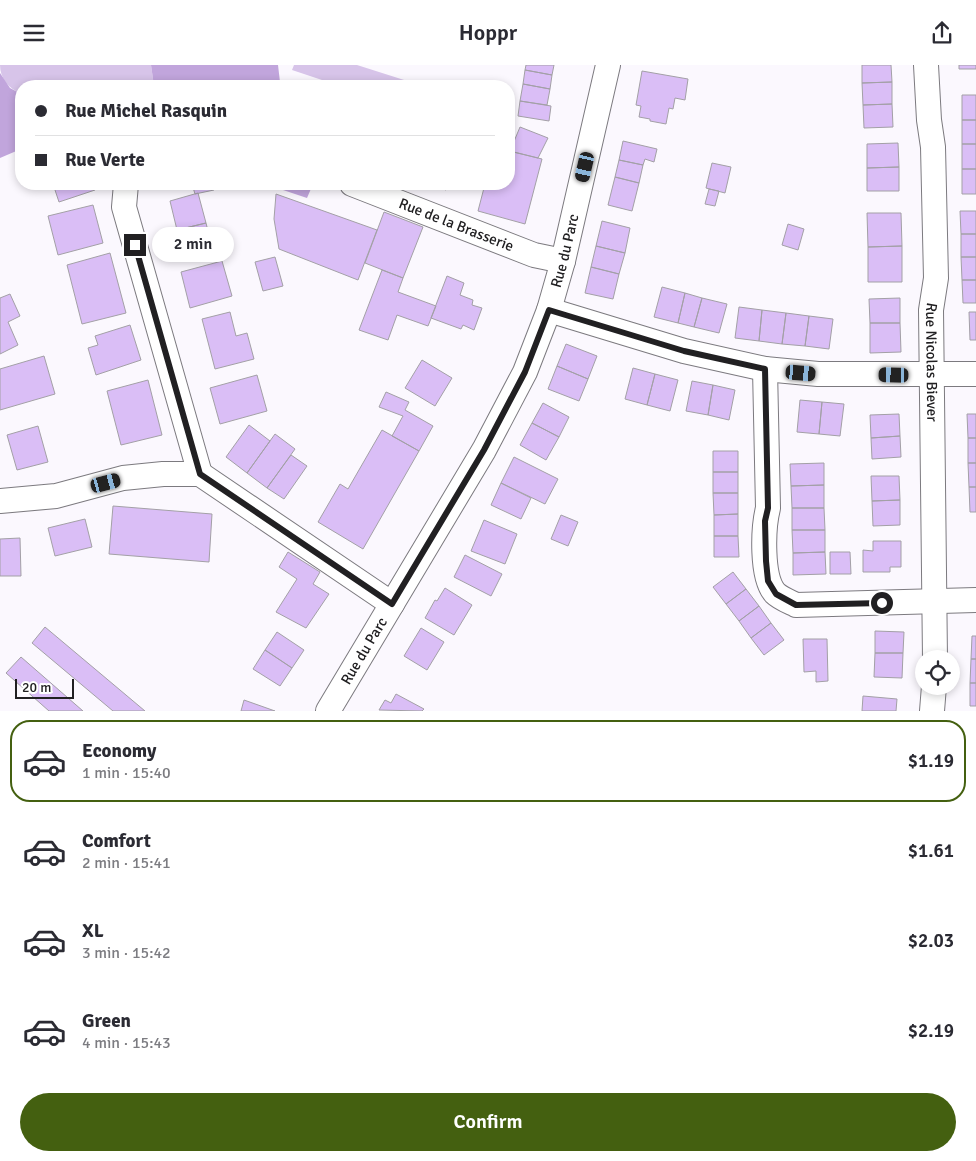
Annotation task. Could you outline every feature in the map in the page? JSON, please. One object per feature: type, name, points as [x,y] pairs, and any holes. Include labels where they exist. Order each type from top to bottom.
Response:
[{"type":"street","name":"Rue du Parc","points":[[328,711],[488,441],[525,372],[549,310],[563,261],[608,65]]},
{"type":"street","name":"Rue Nicolas Biever","points":[[926,65],[929,120],[933,147],[936,278],[931,309],[935,650]]},
{"type":"street","points":[[125,190],[124,207],[200,474]]},
{"type":"street","name":"Rue de la Brasserie","points":[[367,190],[534,255],[563,261]]},
{"type":"street","points":[[549,310],[684,351],[765,369],[818,374],[976,374]]},
{"type":"street","points":[[765,369],[768,508],[765,521],[766,561],[768,581],[776,594],[796,605],[976,600]]},
{"type":"street","points":[[1,499],[56,496],[123,478],[163,474],[200,474],[392,604]]},
{"type":"street","points":[[932,711],[933,695]]},
{"type":"shaded area","points":[[0,65],[151,65],[153,80],[15,80],[15,90],[6,82],[0,70]]},
{"type":"shaded area","points":[[151,65],[278,65],[280,80],[153,80]]},
{"type":"shaded area","points":[[294,65],[357,65],[404,80],[322,80],[292,70]]},
{"type":"shaded area","points":[[0,73],[10,88],[15,91],[15,152],[0,158]]},
{"type":"shaded area","points":[[283,190],[310,190],[307,198]]},
{"type":"building","points":[[526,65],[554,65],[552,75],[525,70]]},
{"type":"building","points":[[862,65],[891,65],[892,82],[862,83]]},
{"type":"building","points":[[959,65],[976,65],[976,69],[959,69]]},
{"type":"building","points":[[525,70],[552,75],[550,89],[523,84]]},
{"type":"building","points":[[642,71],[688,79],[685,100],[675,98],[673,109],[669,108],[666,124],[639,117],[641,106],[636,105]]},
{"type":"building","points":[[892,82],[892,104],[863,105],[862,83]]},
{"type":"building","points":[[523,84],[550,89],[547,105],[520,101]]},
{"type":"building","points":[[962,95],[976,95],[976,120],[962,120]]},
{"type":"building","points":[[520,101],[551,106],[549,121],[518,116]]},
{"type":"building","points":[[892,104],[893,127],[864,128],[863,105]]},
{"type":"building","points":[[962,120],[976,120],[976,144],[962,144]]},
{"type":"building","points":[[520,127],[548,138],[538,158],[515,152],[515,139]]},
{"type":"building","points":[[623,141],[657,149],[654,162],[645,159],[643,165],[619,160]]},
{"type":"building","points":[[898,143],[899,167],[867,168],[867,144]]},
{"type":"building","points":[[962,144],[976,144],[976,169],[962,169]]},
{"type":"building","points":[[515,152],[542,159],[525,224],[478,211],[483,190],[515,190]]},
{"type":"building","points":[[619,160],[643,165],[639,183],[615,177]]},
{"type":"building","points":[[712,163],[731,167],[725,193],[706,188]]},
{"type":"building","points":[[899,167],[899,191],[867,191],[867,168]]},
{"type":"building","points":[[962,169],[976,169],[976,194],[962,194]]},
{"type":"building","points":[[615,177],[639,183],[632,211],[608,205]]},
{"type":"building","points":[[709,189],[719,191],[715,206],[705,204]]},
{"type":"building","points":[[55,190],[95,190],[59,202]]},
{"type":"building","points":[[194,190],[214,190],[195,194]]},
{"type":"building","points":[[198,193],[206,223],[177,230],[170,201]]},
{"type":"building","points":[[276,194],[377,230],[358,280],[279,249],[274,219]]},
{"type":"building","points":[[93,205],[103,243],[58,255],[48,216]]},
{"type":"building","points":[[960,211],[976,211],[976,234],[961,234]]},
{"type":"building","points":[[384,212],[423,227],[403,278],[365,263]]},
{"type":"building","points":[[867,213],[901,213],[902,246],[868,247]]},
{"type":"building","points":[[602,221],[630,228],[625,253],[596,246]]},
{"type":"building","points":[[206,223],[212,247],[184,254],[177,230]]},
{"type":"building","points":[[788,224],[804,229],[798,250],[782,245]]},
{"type":"building","points":[[961,234],[976,234],[976,257],[961,257]]},
{"type":"building","points":[[596,246],[625,253],[619,274],[591,267]]},
{"type":"building","points":[[902,246],[902,282],[868,282],[868,247]]},
{"type":"building","points":[[110,253],[126,313],[82,324],[67,265]]},
{"type":"building","points":[[275,257],[283,286],[263,291],[255,262]]},
{"type":"building","points":[[961,257],[976,257],[976,280],[962,280]]},
{"type":"building","points":[[222,261],[232,296],[190,308],[181,272]]},
{"type":"building","points":[[591,267],[619,274],[613,299],[585,293]]},
{"type":"building","points":[[382,270],[403,278],[398,292],[436,306],[428,326],[397,315],[388,340],[359,330]]},
{"type":"building","points":[[447,276],[464,283],[460,295],[473,300],[472,305],[482,308],[474,330],[463,325],[461,329],[431,318]]},
{"type":"building","points":[[962,280],[976,280],[976,303],[963,303]]},
{"type":"building","points":[[662,287],[685,293],[678,323],[654,317]]},
{"type":"building","points":[[685,293],[702,298],[694,327],[678,323]]},
{"type":"building","points":[[10,294],[20,316],[8,322],[18,345],[0,354],[0,298]]},
{"type":"building","points":[[702,298],[727,304],[719,333],[694,327]]},
{"type":"building","points":[[900,298],[900,323],[870,323],[869,299]]},
{"type":"building","points":[[739,307],[762,310],[759,341],[735,338]]},
{"type":"building","points":[[762,310],[786,313],[782,344],[759,341]]},
{"type":"building","points":[[230,312],[236,336],[247,333],[254,359],[215,369],[202,319]]},
{"type":"building","points":[[969,312],[976,312],[976,340],[970,340]]},
{"type":"building","points":[[786,313],[809,316],[805,346],[782,344]]},
{"type":"building","points":[[809,316],[833,319],[829,349],[805,346]]},
{"type":"building","points":[[870,323],[900,323],[901,352],[870,353]]},
{"type":"building","points":[[130,325],[141,360],[96,375],[88,348],[98,345],[95,336]]},
{"type":"building","points":[[566,344],[597,356],[588,379],[557,366]]},
{"type":"building","points":[[44,356],[55,394],[0,410],[0,369]]},
{"type":"building","points":[[422,360],[452,378],[435,406],[405,388]]},
{"type":"building","points":[[557,366],[588,379],[579,401],[548,389]]},
{"type":"building","points":[[633,368],[655,374],[647,405],[625,399]]},
{"type":"building","points":[[655,374],[678,380],[670,411],[647,405]]},
{"type":"building","points":[[257,375],[267,411],[220,424],[210,388]]},
{"type":"building","points":[[148,380],[162,435],[121,445],[107,391]]},
{"type":"building","points":[[692,381],[713,385],[708,415],[686,411]]},
{"type":"building","points":[[713,385],[735,390],[729,420],[708,415]]},
{"type":"building","points":[[386,392],[409,402],[405,410],[433,426],[419,451],[392,436],[403,416],[379,407]]},
{"type":"building","points":[[800,400],[822,402],[819,434],[797,432]]},
{"type":"building","points":[[822,402],[844,404],[840,436],[819,434]]},
{"type":"building","points":[[543,403],[569,417],[559,437],[532,423]]},
{"type":"building","points":[[899,414],[900,436],[871,438],[870,415]]},
{"type":"building","points":[[967,414],[976,414],[976,438],[968,438]]},
{"type":"building","points":[[532,423],[559,437],[546,460],[520,445]]},
{"type":"building","points":[[249,425],[270,441],[247,473],[226,457]]},
{"type":"building","points":[[38,426],[48,462],[17,470],[7,435]]},
{"type":"building","points":[[382,430],[419,451],[363,549],[318,522],[340,484],[348,489]]},
{"type":"building","points":[[275,434],[295,449],[267,488],[247,473]]},
{"type":"building","points":[[900,436],[901,457],[872,459],[871,438]]},
{"type":"building","points":[[968,438],[976,438],[976,463],[968,463]]},
{"type":"building","points":[[713,451],[738,451],[738,472],[713,472]]},
{"type":"building","points":[[291,455],[307,466],[284,499],[267,488]]},
{"type":"building","points":[[514,457],[558,479],[545,504],[501,483]]},
{"type":"building","points":[[824,463],[824,485],[791,486],[790,464]]},
{"type":"building","points":[[968,463],[976,463],[976,487],[969,487]]},
{"type":"building","points":[[713,472],[738,472],[738,493],[713,493]]},
{"type":"building","points":[[871,476],[899,476],[900,500],[872,501]]},
{"type":"building","points":[[501,483],[531,498],[521,519],[491,505]]},
{"type":"building","points":[[824,485],[824,508],[792,508],[791,486]]},
{"type":"building","points":[[969,487],[976,487],[976,512],[970,512]]},
{"type":"building","points":[[713,493],[738,493],[738,514],[714,515]]},
{"type":"building","points":[[900,500],[900,525],[873,526],[872,501]]},
{"type":"building","points":[[113,506],[212,514],[209,562],[109,554]]},
{"type":"building","points":[[792,508],[824,508],[825,530],[792,530]]},
{"type":"building","points":[[738,514],[738,536],[714,536],[714,515]]},
{"type":"building","points":[[561,515],[578,522],[568,546],[551,539]]},
{"type":"building","points":[[85,519],[92,547],[55,556],[48,528]]},
{"type":"building","points":[[484,520],[517,534],[505,564],[471,551]]},
{"type":"building","points":[[792,530],[825,530],[825,552],[793,553]]},
{"type":"building","points":[[714,536],[738,536],[739,557],[714,557]]},
{"type":"building","points":[[20,538],[21,576],[0,576],[0,539]]},
{"type":"building","points":[[873,541],[901,541],[901,567],[890,567],[890,572],[863,572],[863,550],[873,551]]},
{"type":"building","points":[[288,552],[320,572],[313,584],[329,594],[306,628],[276,612],[297,579],[279,567]]},
{"type":"building","points":[[825,552],[826,574],[793,575],[793,553]]},
{"type":"building","points":[[830,552],[850,552],[851,574],[830,574]]},
{"type":"building","points":[[465,555],[502,574],[491,596],[454,577]]},
{"type":"building","points":[[733,572],[746,589],[726,604],[713,587]]},
{"type":"building","points":[[445,588],[472,605],[454,635],[425,618],[435,600],[437,601]]},
{"type":"building","points":[[746,589],[759,606],[739,621],[726,604]]},
{"type":"building","points":[[759,606],[771,623],[751,638],[739,621]]},
{"type":"building","points":[[771,623],[784,640],[764,655],[751,638]]},
{"type":"building","points":[[45,627],[145,711],[113,711],[32,643]]},
{"type":"building","points":[[421,628],[444,642],[427,670],[404,656]]},
{"type":"building","points":[[875,631],[904,632],[903,653],[875,653]]},
{"type":"building","points":[[277,632],[304,650],[292,668],[265,650]]},
{"type":"building","points":[[972,636],[976,636],[976,659],[971,659]]},
{"type":"building","points":[[803,639],[827,639],[828,681],[816,682],[816,671],[804,672]]},
{"type":"building","points":[[265,650],[292,668],[280,686],[253,669]]},
{"type":"building","points":[[875,653],[903,653],[902,678],[874,677]]},
{"type":"building","points":[[21,657],[83,711],[49,711],[6,673]]},
{"type":"building","points":[[971,659],[976,659],[976,683],[970,683]]},
{"type":"building","points":[[970,683],[976,683],[976,706],[970,706]]},
{"type":"building","points":[[396,694],[424,709],[422,711],[379,710],[385,700],[391,703]]},
{"type":"building","points":[[863,696],[897,699],[896,711],[862,711]]},
{"type":"building","points":[[244,700],[275,711],[241,711]]},
{"type":"route","points":[[135,245],[200,474],[392,604],[484,450],[525,372],[549,310],[684,351],[765,369],[768,508],[765,521],[768,581],[776,594],[796,605],[882,603]]}]
